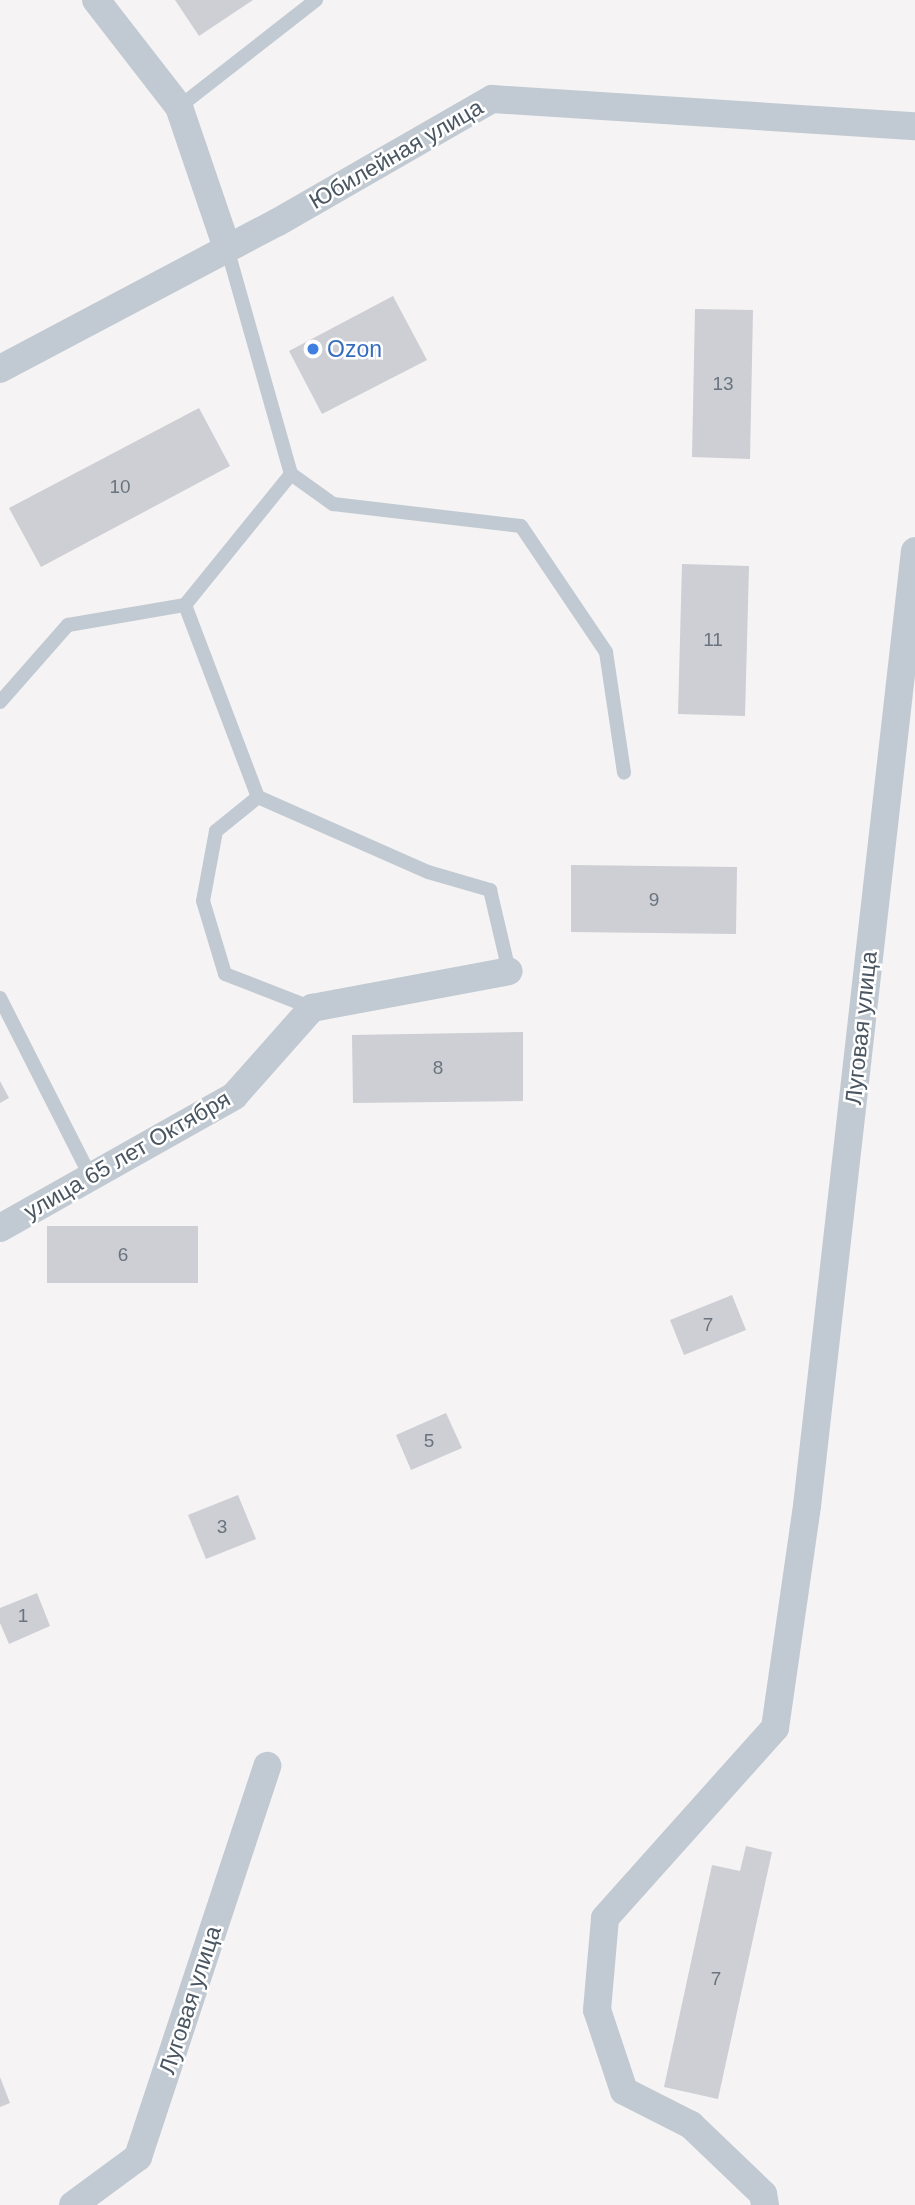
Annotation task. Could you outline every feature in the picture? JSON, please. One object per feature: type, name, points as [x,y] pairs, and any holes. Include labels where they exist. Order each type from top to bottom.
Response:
[{"type":"street","points":[[96,0],[179,107],[228,248]]},
{"type":"street","name":"Юбилейная улица","points":[[0,369],[228,248],[492,99],[915,125]]},
{"type":"street","name":"Луговая улица","points":[[765,2205],[763,2194],[691,2125],[624,2091],[597,2010],[605,1918],[775,1728],[807,1506],[915,551]]},
{"type":"street","points":[[312,1008],[509,971]]},
{"type":"street","name":"улица 65 лет Октября","points":[[0,1228],[234,1096],[312,1008]]},
{"type":"street","name":"Луговая улица","points":[[73,2205],[138,2157],[267,1766]]},
{"type":"lane","points":[[179,107],[316,0]]},
{"type":"lane","points":[[228,248],[291,474],[333,504],[521,526],[606,652],[624,774]]},
{"type":"lane","points":[[0,702],[68,625],[185,605],[291,474]]},
{"type":"lane","points":[[185,605],[258,797],[428,872],[490,890],[509,971]]},
{"type":"lane","points":[[258,797],[216,831],[203,901],[225,974],[312,1008]]},
{"type":"lane","points":[[0,999],[91,1177]]},
{"type":"building","points":[[175,0],[253,0],[199,36]]},
{"type":"building","points":[[393,296],[427,360],[322,414],[289,351]]},
{"type":"building","points":[[695,309],[753,310],[750,459],[692,457]]},
{"type":"building","points":[[199,408],[230,466],[41,567],[9,508]]},
{"type":"building","points":[[682,564],[749,566],[745,716],[678,714]]},
{"type":"building","points":[[571,865],[737,867],[736,934],[571,932]]},
{"type":"building","points":[[523,1032],[523,1101],[353,1103],[352,1035]]},
{"type":"building","points":[[0,1081],[9,1098],[0,1103]]},
{"type":"building","points":[[47,1226],[198,1226],[198,1283],[47,1283]]},
{"type":"building","points":[[732,1295],[746,1330],[684,1355],[670,1320]]},
{"type":"building","points":[[446,1413],[462,1448],[411,1470],[396,1435]]},
{"type":"building","points":[[238,1495],[256,1539],[206,1559],[188,1515]]},
{"type":"building","points":[[37,1593],[50,1626],[9,1644],[0,1623],[0,1608]]},
{"type":"building","points":[[746,1846],[772,1852],[718,2099],[664,2087],[712,1865],[740,1871]]},
{"type":"building","points":[[0,2077],[10,2103],[0,2107]]},
{"type":"place","name":"Ozon","points":[[313,349]]}]
